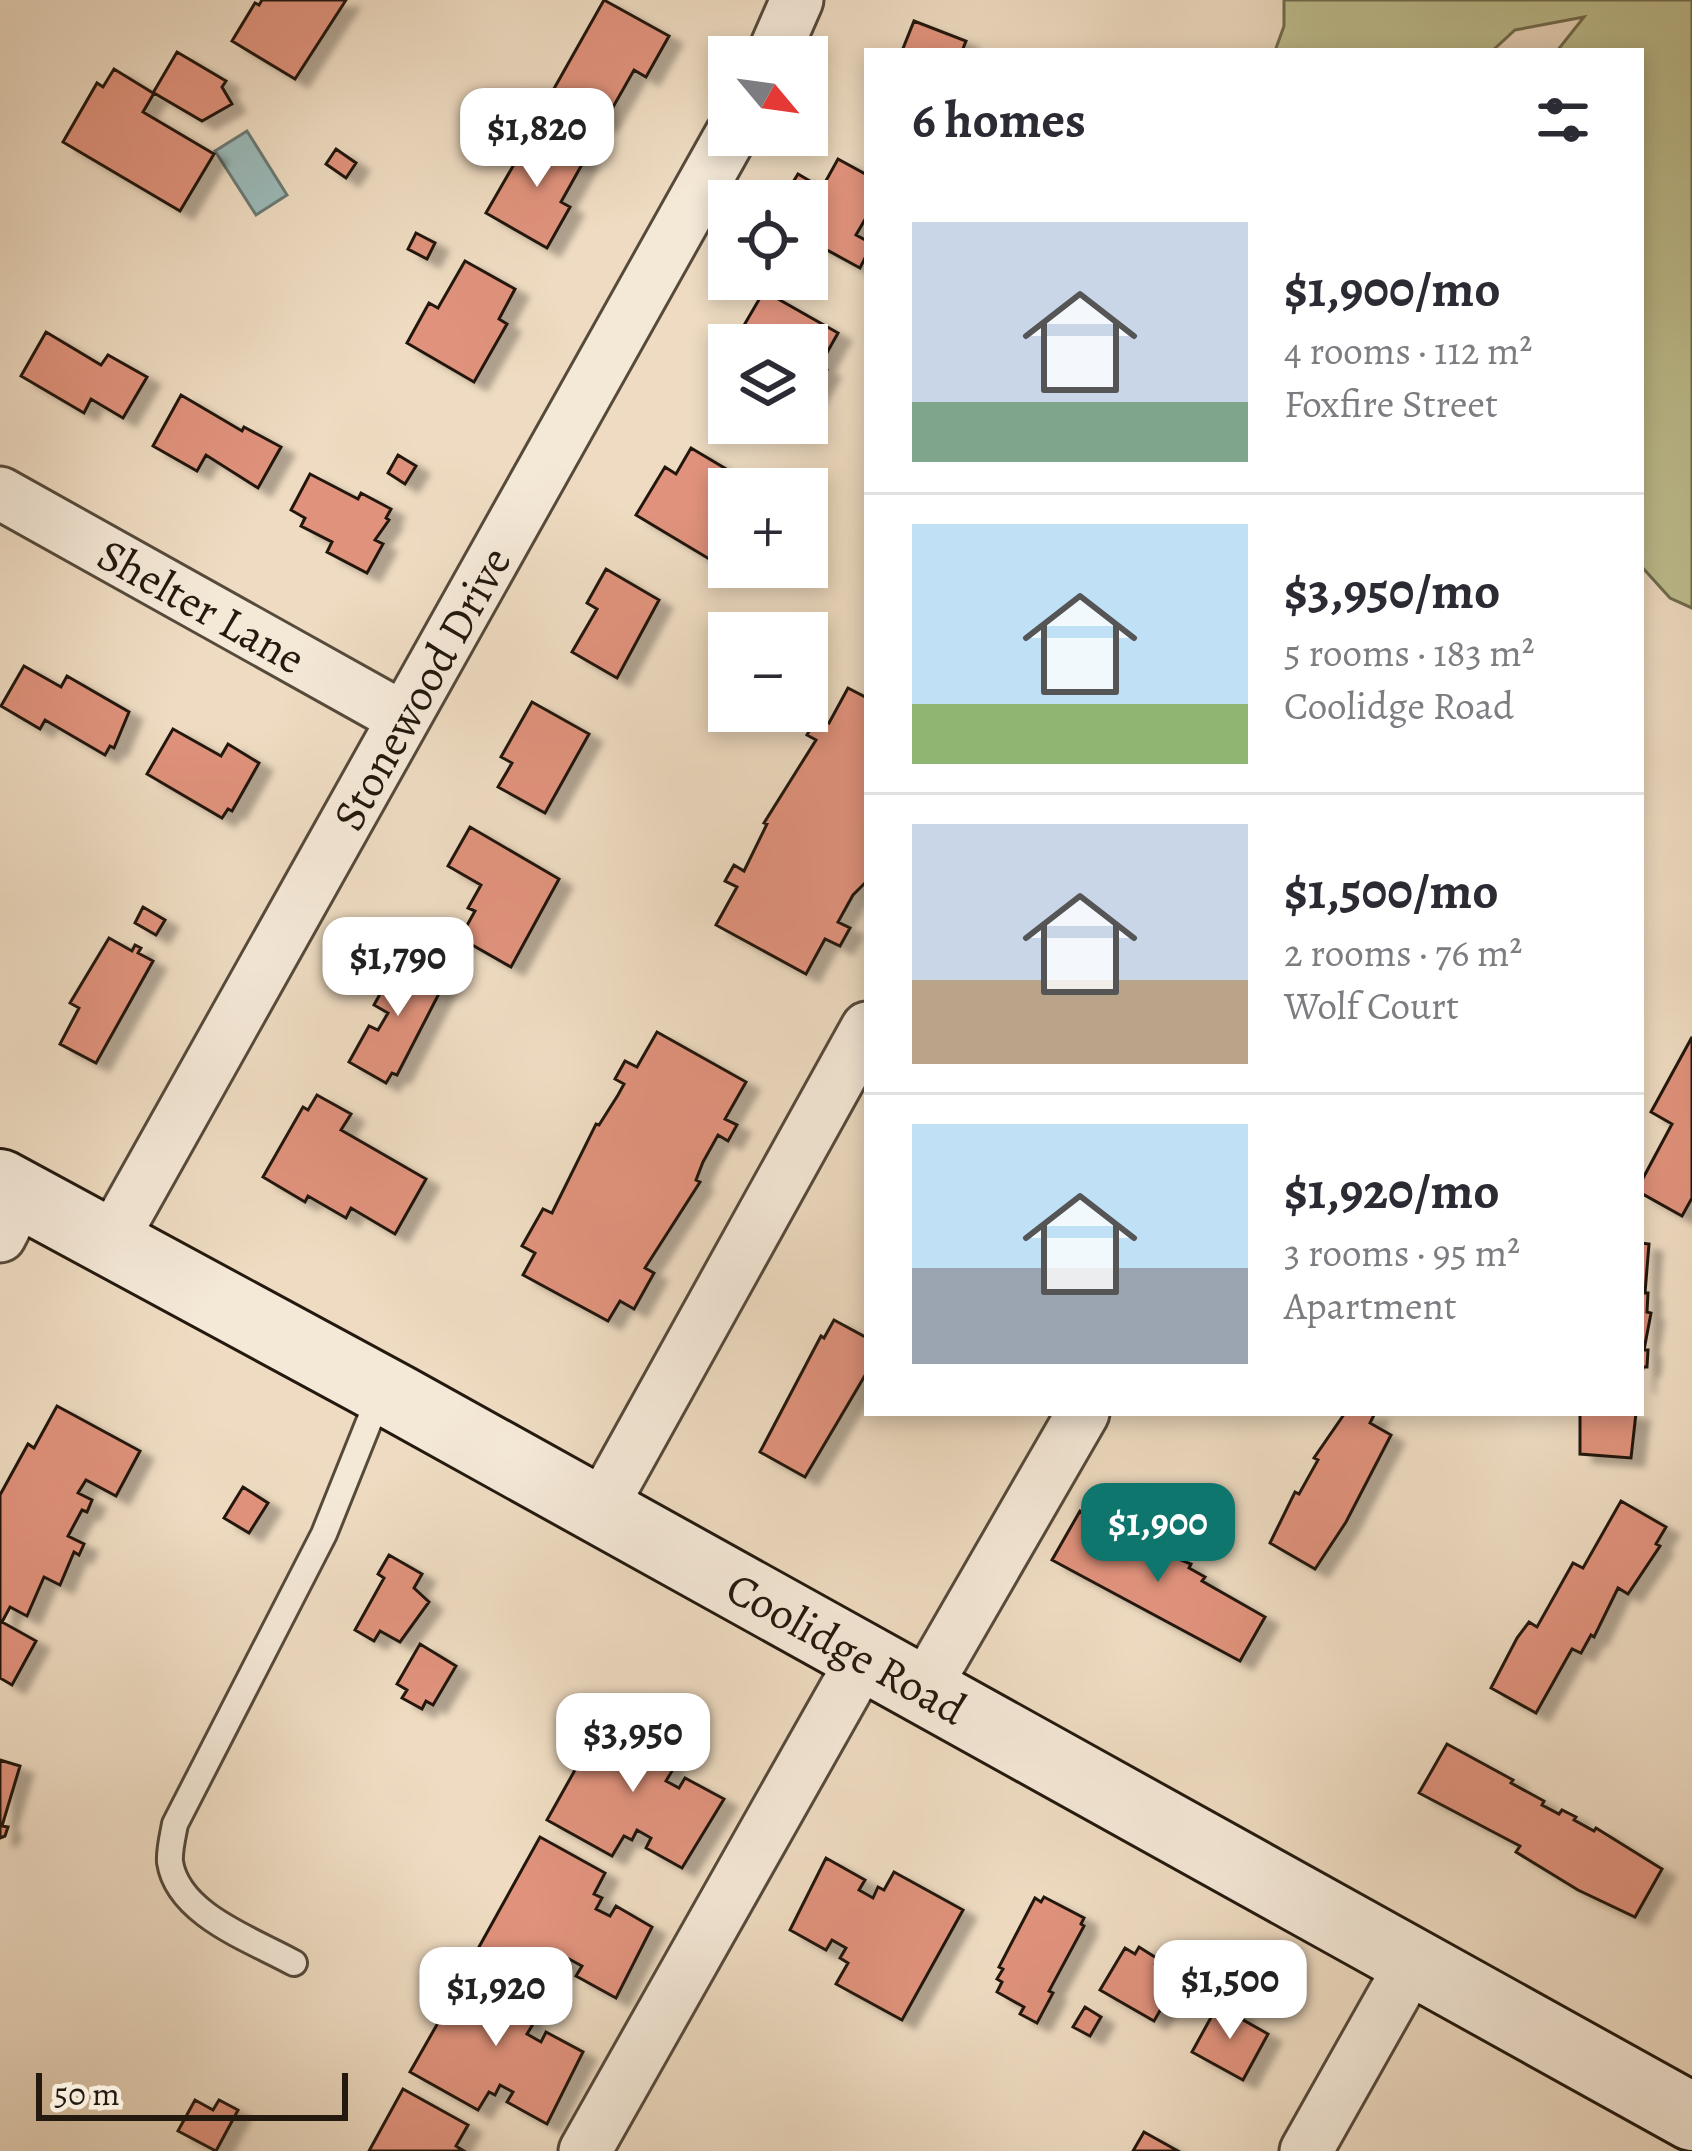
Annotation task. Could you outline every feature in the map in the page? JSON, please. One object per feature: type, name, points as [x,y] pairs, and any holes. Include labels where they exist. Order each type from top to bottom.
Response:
[{"type":"street","points":[[781,36],[797,0]]},
{"type":"street","name":"Stonewood Drive","points":[[110,1243],[719,156]]},
{"type":"street","name":"Shelter Lane","points":[[0,493],[403,718]]},
{"type":"street","points":[[599,1511],[864,1033]]},
{"type":"street","name":"Coolidge Road","points":[[7,1205],[110,1243],[1412,1963],[1685,2102]]},
{"type":"street","points":[[922,1692],[1081,1416]]},
{"type":"street","points":[[585,2151],[862,1658]]},
{"type":"street","points":[[1306,2151],[1412,1963]]},
{"type":"lane","points":[[294,1963],[205,1913],[182,1891],[170,1862],[175,1824],[324,1534],[382,1390]]},
{"type":"green space","points":[[1284,0],[1692,0],[1692,608],[1670,598],[1644,569],[1644,48],[1559,48],[1584,17],[1515,30],[1495,48],[1276,48],[1284,26]]},
{"type":"water","points":[[247,131],[287,195],[256,215],[215,151]]},
{"type":"building","points":[[346,0],[295,79],[232,41],[255,3]]},
{"type":"building","points":[[604,0],[669,36],[646,77],[634,70],[604,123],[551,94]]},
{"type":"building","points":[[914,21],[966,41],[963,48],[903,48]]},
{"type":"building","points":[[177,52],[226,81],[222,87],[232,104],[202,121],[154,93],[143,112],[214,154],[180,211],[63,142],[97,83],[103,87],[114,69],[153,93]]},
{"type":"building","points":[[537,131],[585,159],[561,202],[570,207],[547,248],[486,213]]},
{"type":"building","points":[[336,149],[356,163],[346,178],[326,164]]},
{"type":"building","points":[[838,159],[864,173],[864,221],[856,235],[864,239],[860,268],[828,250],[826,180]]},
{"type":"building","points":[[416,233],[435,243],[427,259],[408,249]]},
{"type":"building","points":[[465,261],[515,289],[499,319],[507,324],[474,382],[407,343],[429,303],[438,308]]},
{"type":"building","points":[[759,300],[780,300],[822,324],[745,324]]},
{"type":"building","points":[[828,327],[838,333],[828,351]]},
{"type":"building","points":[[46,332],[101,365],[108,355],[147,377],[123,418],[91,399],[84,413],[21,376]]},
{"type":"building","points":[[181,395],[242,431],[244,427],[281,447],[258,488],[206,455],[197,471],[153,446]]},
{"type":"building","points":[[691,448],[725,468],[708,468],[708,558],[636,515],[665,467],[676,474]]},
{"type":"building","points":[[398,455],[416,466],[405,484],[388,473]]},
{"type":"building","points":[[310,474],[358,499],[361,493],[391,509],[375,540],[383,544],[367,573],[327,552],[332,542],[301,526],[305,518],[291,510]]},
{"type":"building","points":[[606,569],[659,600],[617,678],[572,652],[597,609],[587,603]]},
{"type":"building","points":[[24,666],[61,687],[67,676],[129,712],[114,748],[110,746],[105,755],[45,720],[40,729],[1,706]]},
{"type":"building","points":[[848,688],[864,696],[864,884],[838,922],[850,928],[840,946],[825,939],[806,974],[716,925],[737,887],[725,881],[734,865],[744,871],[764,823],[816,740],[809,732],[828,732],[828,722]]},
{"type":"building","points":[[532,702],[589,734],[545,813],[498,787],[512,763],[501,757]]},
{"type":"building","points":[[173,729],[221,756],[228,744],[259,763],[232,811],[228,809],[222,818],[147,774]]},
{"type":"building","points":[[470,827],[559,879],[511,967],[460,938],[475,911],[468,908],[481,885],[448,866]]},
{"type":"building","points":[[143,907],[165,920],[156,935],[135,923]]},
{"type":"building","points":[[109,938],[132,951],[135,945],[141,948],[138,953],[153,961],[96,1063],[60,1044],[79,1008],[70,1003]]},
{"type":"building","points":[[401,956],[446,980],[397,1075],[392,1073],[386,1083],[349,1062],[369,1026],[378,1030],[388,1013],[374,1005]]},
{"type":"building","points":[[657,1032],[746,1082],[725,1119],[737,1125],[728,1141],[718,1135],[696,1180],[700,1182],[645,1268],[654,1273],[634,1309],[620,1301],[608,1321],[523,1275],[535,1253],[522,1246],[543,1209],[552,1213],[596,1124],[618,1095],[624,1084],[615,1079],[625,1061],[637,1067]]},
{"type":"building","points":[[1692,1037],[1692,1198],[1682,1216],[1644,1195],[1644,1176],[1672,1124],[1651,1112]]},
{"type":"building","points":[[317,1095],[351,1114],[341,1130],[426,1179],[395,1234],[351,1208],[346,1218],[308,1196],[305,1202],[263,1177],[303,1107],[308,1110]]},
{"type":"building","points":[[1644,1243],[1649,1244],[1645,1293],[1651,1313],[1644,1350]]},
{"type":"building","points":[[834,1320],[864,1336],[864,1377],[805,1477],[760,1452],[821,1336]]},
{"type":"building","points":[[57,1406],[140,1451],[116,1496],[86,1480],[78,1493],[92,1500],[68,1536],[84,1544],[79,1555],[74,1552],[60,1585],[44,1577],[27,1616],[10,1607],[2,1622],[36,1641],[12,1685],[0,1678],[0,1495],[28,1444],[34,1448]]},
{"type":"building","points":[[1343,1416],[1374,1416],[1370,1423],[1391,1435],[1346,1522],[1315,1569],[1270,1543],[1295,1492],[1299,1494],[1318,1460],[1314,1458]]},
{"type":"building","points":[[1580,1416],[1636,1416],[1631,1458],[1580,1454]]},
{"type":"building","points":[[243,1487],[268,1503],[249,1533],[224,1518]]},
{"type":"building","points":[[1621,1501],[1666,1527],[1656,1544],[1660,1546],[1628,1594],[1618,1588],[1581,1653],[1572,1649],[1536,1713],[1491,1688],[1517,1638],[1529,1622],[1537,1627],[1573,1563],[1583,1568]]},
{"type":"building","points":[[1080,1511],[1191,1564],[1189,1568],[1205,1577],[1202,1581],[1265,1617],[1240,1661],[1052,1560]]},
{"type":"building","points":[[389,1555],[422,1574],[414,1588],[429,1602],[400,1642],[380,1631],[374,1641],[355,1630],[384,1578],[378,1574]]},
{"type":"building","points":[[420,1644],[456,1666],[433,1705],[426,1701],[422,1709],[402,1698],[407,1690],[397,1684]]},
{"type":"building","points":[[608,1711],[676,1749],[666,1767],[672,1771],[666,1781],[679,1788],[685,1778],[724,1799],[682,1868],[646,1848],[651,1838],[637,1830],[632,1840],[624,1836],[612,1856],[547,1820]]},
{"type":"building","points":[[1447,1744],[1513,1780],[1511,1783],[1544,1801],[1542,1805],[1576,1817],[1574,1820],[1596,1828],[1662,1869],[1635,1917],[1578,1890],[1516,1852],[1520,1846],[1419,1793]]},
{"type":"building","points":[[0,1760],[20,1766],[2,1826],[8,1827],[0,1838]]},
{"type":"building","points":[[540,1837],[605,1873],[594,1894],[602,1898],[596,1909],[610,1916],[616,1906],[652,1927],[616,1998],[576,1976],[582,1966],[569,1959],[564,1969],[558,1966],[547,1985],[479,1947]]},
{"type":"building","points":[[826,1858],[865,1880],[859,1890],[873,1898],[894,1872],[963,1910],[902,2020],[836,1984],[848,1963],[840,1958],[846,1948],[832,1940],[826,1950],[790,1930]]},
{"type":"building","points":[[1044,1897],[1084,1918],[1084,1926],[1037,2023],[1020,2014],[1024,2007],[997,1992],[1002,1982],[997,1979],[1035,1898],[1041,1902]]},
{"type":"building","points":[[1139,1947],[1158,1959],[1155,1964],[1179,1978],[1154,2021],[1100,1990],[1125,1948],[1135,1954]]},
{"type":"building","points":[[472,1963],[536,1998],[525,2019],[533,2024],[527,2034],[541,2042],[546,2032],[583,2052],[547,2124],[507,2102],[513,2092],[500,2085],[495,2095],[489,2092],[478,2110],[410,2072]]},
{"type":"building","points":[[1220,2001],[1268,2034],[1243,2080],[1192,2052]]},
{"type":"building","points":[[1085,2007],[1101,2017],[1090,2036],[1073,2027]]},
{"type":"building","points":[[403,2089],[468,2125],[456,2146],[464,2151],[369,2151]]},
{"type":"building","points":[[195,2100],[213,2110],[219,2100],[238,2110],[216,2151],[178,2131]]},
{"type":"building","points":[[1144,2132],[1178,2151],[1133,2151]]}]
